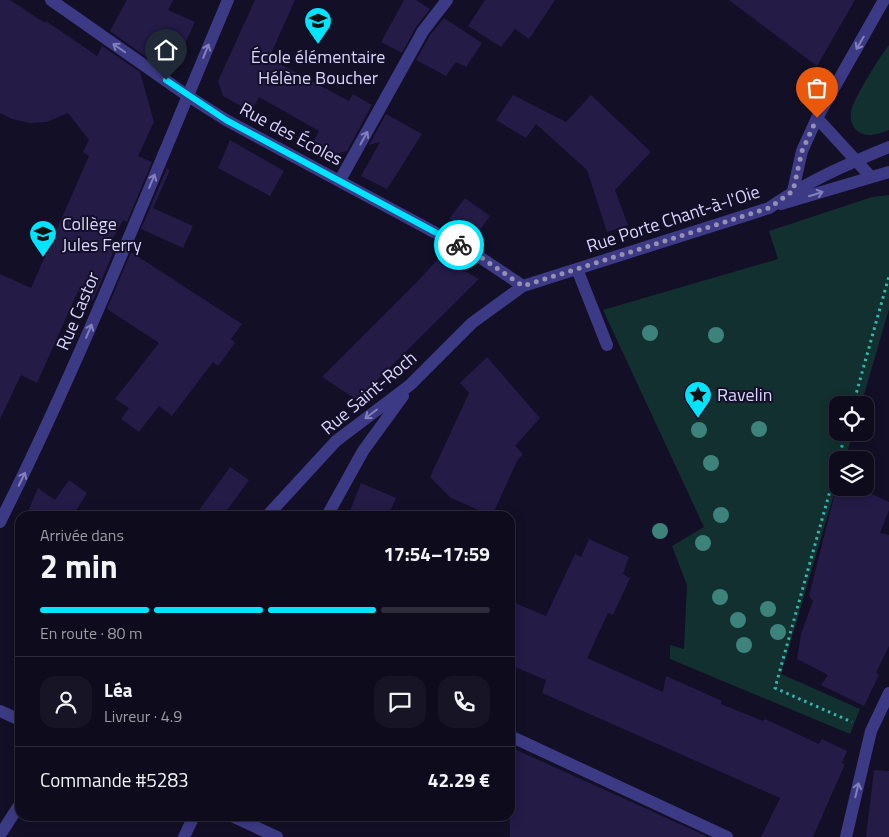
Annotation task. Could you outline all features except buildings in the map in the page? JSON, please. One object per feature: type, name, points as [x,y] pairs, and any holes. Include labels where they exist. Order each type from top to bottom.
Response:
[{"type":"street","name":"Rue des Écoles","points":[[51,0],[188,96],[226,120],[476,254],[523,286]]},
{"type":"street","name":"Rue Castor","points":[[0,522],[40,442],[79,354],[228,0]]},
{"type":"street","points":[[340,180],[423,31],[447,0]]},
{"type":"street","points":[[793,191],[802,151],[817,118],[884,0]]},
{"type":"street","points":[[817,118],[871,177]]},
{"type":"street","name":"Rue Porte Chant-à-l'Oie","points":[[523,286],[769,208],[793,191],[856,160],[889,148]]},
{"type":"street","points":[[769,208],[889,172]]},
{"type":"street","points":[[577,268],[608,345]]},
{"type":"street","name":"Rue Saint-Roch","points":[[272,511],[336,441],[410,385],[472,322],[523,286]]},
{"type":"street","points":[[330,511],[363,451],[410,385]]},
{"type":"street","points":[[846,837],[871,730],[889,693]]},
{"type":"street","points":[[0,711],[15,718]]},
{"type":"street","points":[[515,738],[727,837]]},
{"type":"street","points":[[0,835],[15,812]]},
{"type":"street","points":[[184,837],[192,821]]},
{"type":"street","points":[[243,821],[278,837]]},
{"type":"path","points":[[856,396],[889,276]]},
{"type":"path","points":[[829,493],[775,688],[871,730]]},
{"type":"green space","points":[[889,45],[889,130],[874,135],[866,135],[856,130],[852,125],[852,108],[858,94]]},
{"type":"green space","points":[[889,195],[889,309],[864,396],[829,396],[829,441],[851,441],[848,451],[829,451],[829,496],[833,496],[781,674],[860,709],[850,734],[670,659],[670,645],[684,649],[687,585],[672,546],[704,527],[603,310],[778,259],[769,231],[872,197]]},
{"type":"way so far","points":[[459,245],[476,254],[523,286],[769,208],[793,191],[802,151],[817,118]]},
{"type":"place","name":"École élémentaire Hélène Boucher","points":[[318,45]]},
{"type":"place","name":"Collège Jules Ferry","points":[[43,258]]},
{"type":"place","name":"Ravelin","points":[[698,419]]},
{"type":"route","points":[[166,80],[226,120],[459,245]]}]
